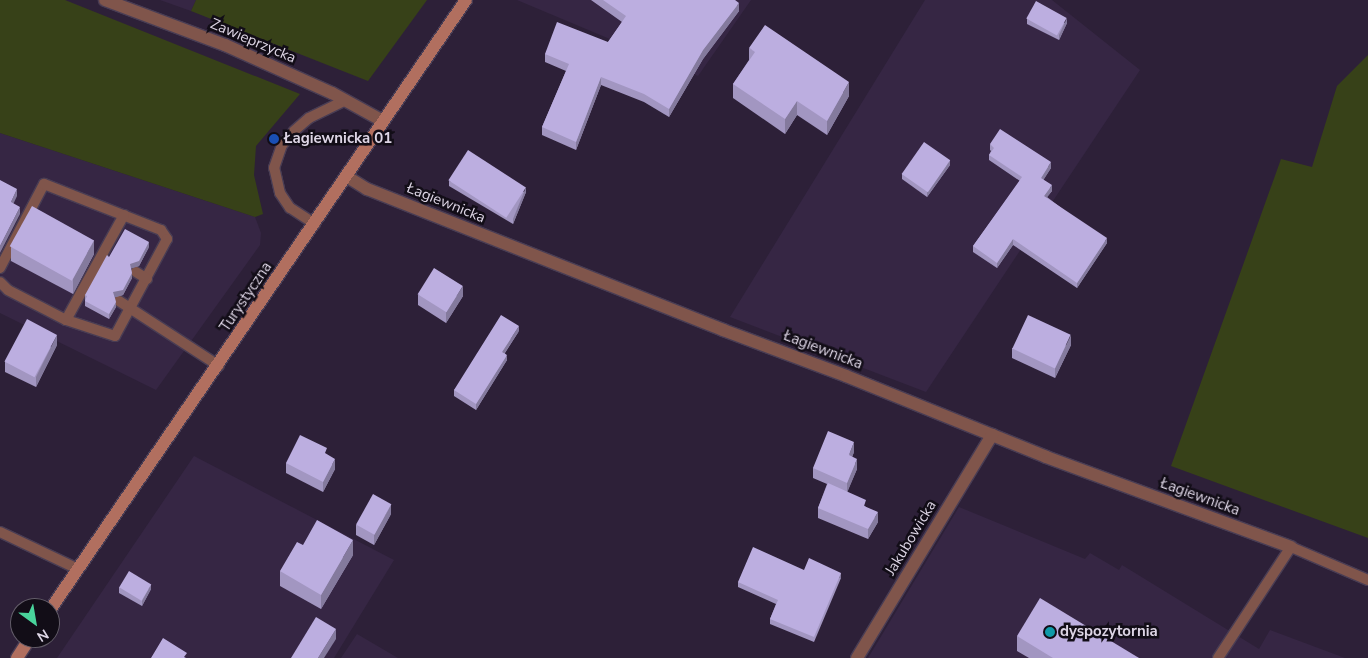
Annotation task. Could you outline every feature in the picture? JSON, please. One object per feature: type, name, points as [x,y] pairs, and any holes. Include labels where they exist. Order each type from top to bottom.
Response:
[{"type":"main road","name":"Turystyczna","points":[[58,598],[219,366],[466,0]]},
{"type":"street","name":"Zawieprzycka","points":[[105,0],[225,45],[346,100],[383,121]]},
{"type":"street","name":"Łagiewnicka","points":[[346,176],[367,189],[992,435],[1291,547]]},
{"type":"street","name":"Jakubowicka","points":[[857,658],[992,435]]},
{"type":"lane","points":[[315,224],[290,208],[280,193],[274,168],[282,145],[294,131],[309,118],[346,100]]},
{"type":"lane","points":[[0,268],[44,184],[161,230],[167,239],[115,336],[66,320],[8,290],[0,282]]},
{"type":"lane","points":[[66,320],[91,286],[107,256],[124,216]]},
{"type":"lane","points":[[136,272],[147,278]]},
{"type":"lane","points":[[119,301],[219,366]]},
{"type":"lane","points":[[0,532],[78,569]]},
{"type":"lane","points":[[1218,658],[1291,547],[1368,580]]},
{"type":"shaded area","points":[[160,0],[196,0],[191,11]]},
{"type":"shaded area","points":[[517,0],[751,0],[698,76]]},
{"type":"shaded area","points":[[925,0],[1052,0],[1140,70],[926,392],[730,317]]},
{"type":"shaded area","points":[[0,133],[255,217],[261,233],[260,245],[156,390],[0,313]]},
{"type":"shaded area","points":[[194,456],[394,560],[334,658],[57,658]]},
{"type":"shaded area","points":[[959,507],[1085,559],[1090,553],[1119,570],[1122,565],[1259,649],[1270,630],[1345,658],[868,658]]},
{"type":"shaded area","points":[[357,634],[398,658],[341,658]]},
{"type":"green space","points":[[0,0],[65,0],[300,94],[256,146],[254,175],[263,214],[255,217],[0,133]]},
{"type":"green space","points":[[196,0],[427,0],[368,81],[191,11]]},
{"type":"green space","points":[[1368,55],[1368,538],[1171,466],[1281,159],[1312,167],[1337,86]]},
{"type":"building","points":[[603,0],[735,0],[739,3],[703,50],[669,109],[644,94],[601,77],[576,142],[542,127],[569,64],[545,54],[557,22],[608,42],[626,16]]},
{"type":"building","points":[[1036,1],[1067,18],[1057,35],[1026,18]]},
{"type":"building","points":[[765,25],[849,82],[827,121],[797,101],[785,119],[733,84],[755,52],[749,48]]},
{"type":"building","points":[[1000,129],[1051,162],[1041,178],[1052,185],[1044,196],[1107,238],[1077,283],[1013,239],[997,263],[973,246],[1022,177],[989,155],[994,148],[990,144]]},
{"type":"building","points":[[924,142],[950,160],[928,192],[902,174]]},
{"type":"building","points":[[468,150],[526,188],[506,218],[448,180]]},
{"type":"building","points":[[0,180],[17,189],[11,202],[20,207],[0,246]]},
{"type":"building","points":[[32,206],[94,240],[72,281],[10,246]]},
{"type":"building","points":[[125,229],[149,242],[139,261],[130,264],[132,273],[123,290],[113,292],[116,302],[109,314],[85,301],[87,296],[85,295],[107,255],[109,257]]},
{"type":"building","points":[[434,268],[463,286],[446,312],[418,294]]},
{"type":"building","points":[[501,315],[519,326],[502,352],[507,355],[476,404],[454,390]]},
{"type":"building","points":[[1028,315],[1071,335],[1055,368],[1012,349]]},
{"type":"building","points":[[27,319],[57,335],[34,377],[4,361]]},
{"type":"building","points":[[828,431],[854,442],[849,455],[857,459],[847,483],[813,468]]},
{"type":"building","points":[[300,435],[327,448],[325,453],[335,459],[323,482],[286,463]]},
{"type":"building","points":[[828,483],[866,500],[864,506],[878,512],[868,529],[818,508]]},
{"type":"building","points":[[373,494],[391,504],[374,535],[356,525]]},
{"type":"building","points":[[317,520],[353,540],[321,595],[280,571],[297,542],[303,545]]},
{"type":"building","points":[[753,547],[804,570],[809,558],[841,573],[814,637],[770,619],[778,600],[738,582]]},
{"type":"building","points":[[129,571],[151,584],[142,601],[119,587]]},
{"type":"building","points":[[1040,598],[1139,658],[1053,658],[1017,636]]},
{"type":"building","points":[[316,617],[336,629],[318,658],[291,658]]},
{"type":"building","points":[[163,638],[187,653],[184,657],[186,658],[151,658]]},
{"type":"place","name":"Łagiewnicka 01","points":[[274,139]]},
{"type":"place","name":"dyspozytornia","points":[[1050,632]]}]
